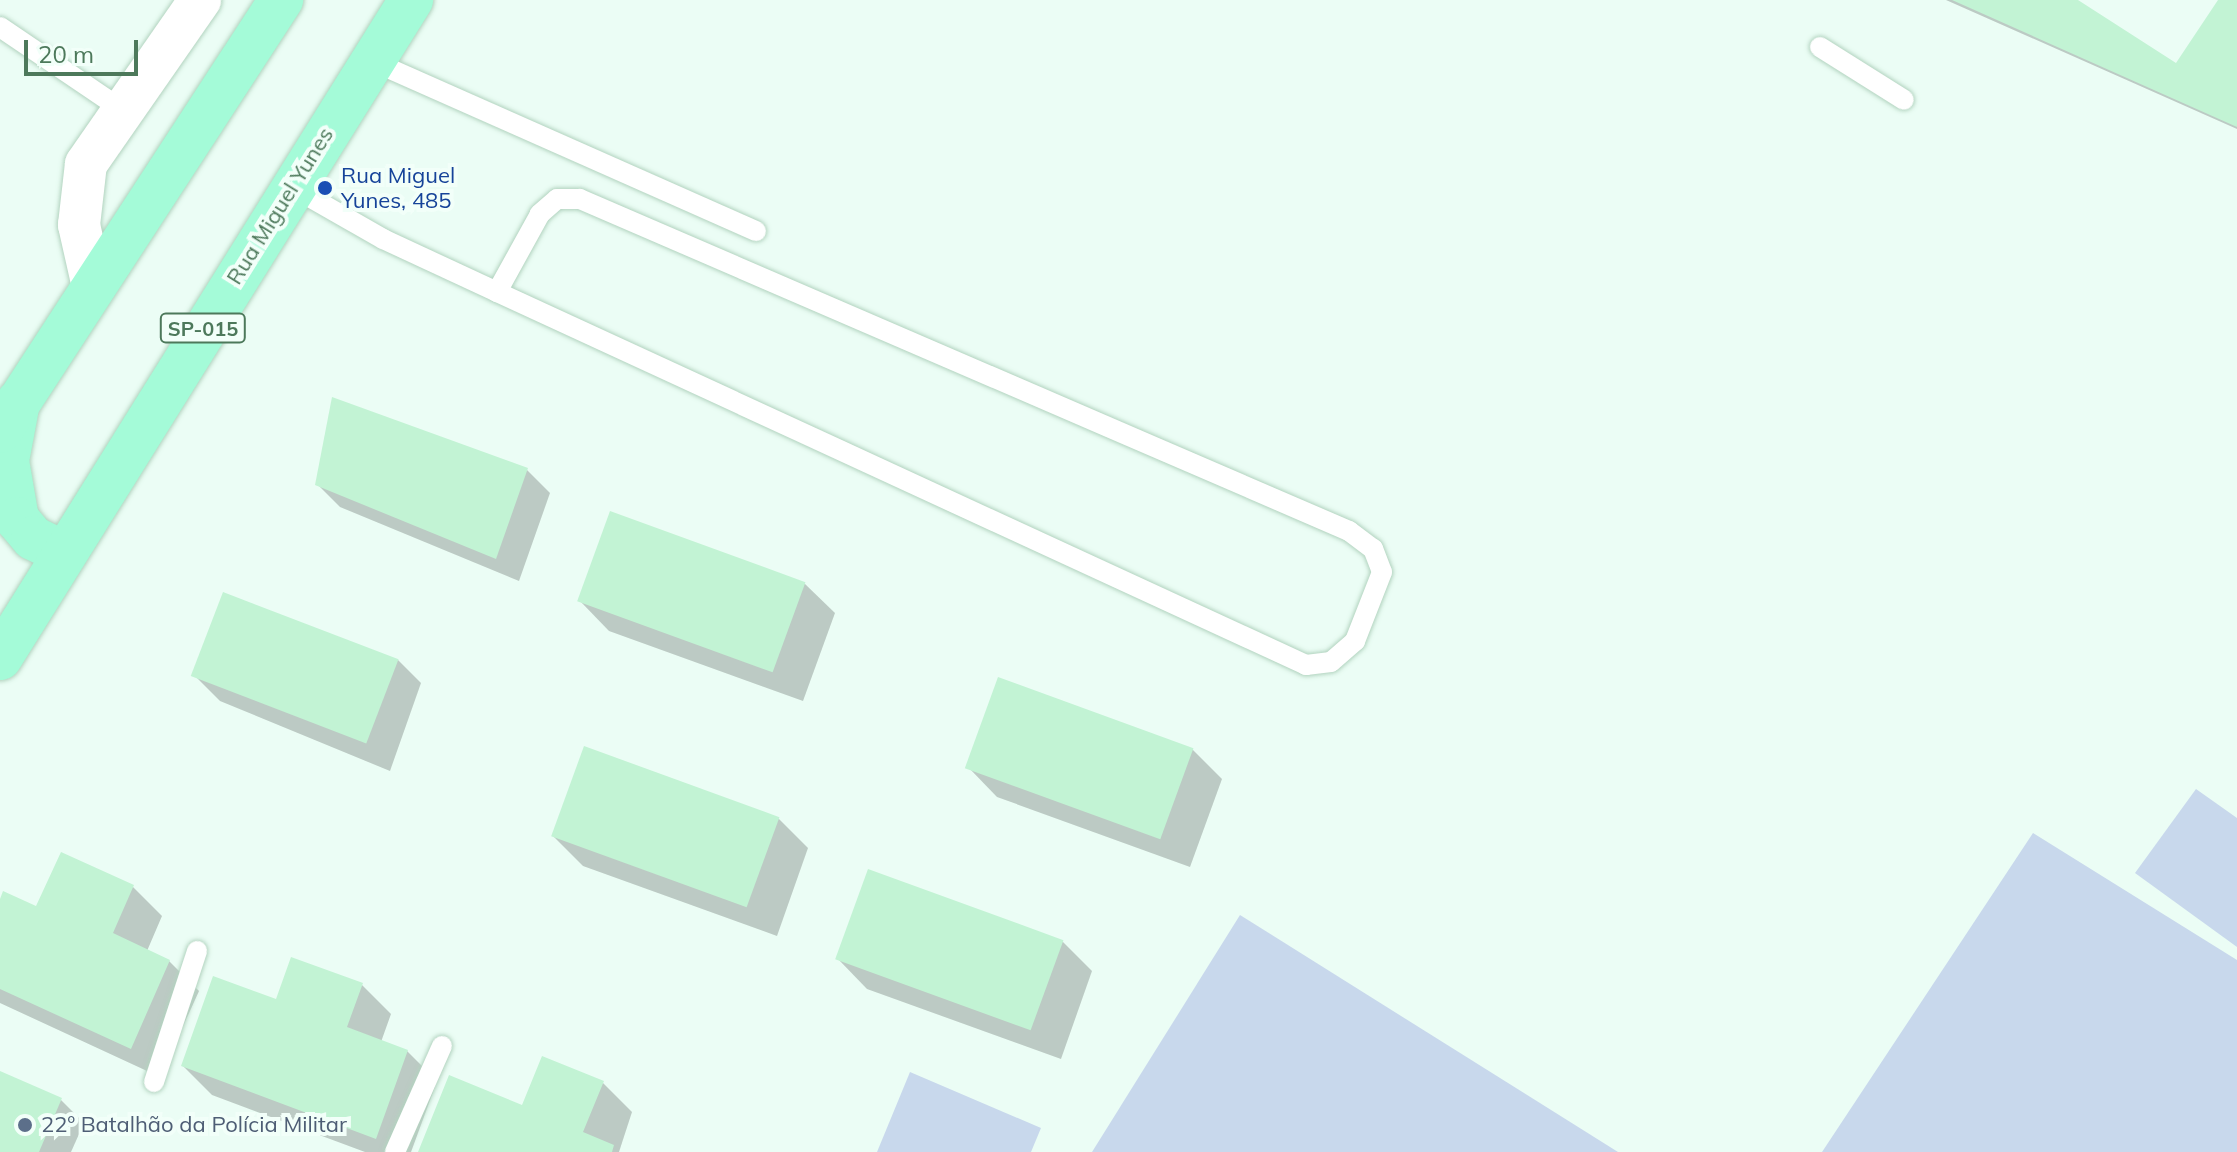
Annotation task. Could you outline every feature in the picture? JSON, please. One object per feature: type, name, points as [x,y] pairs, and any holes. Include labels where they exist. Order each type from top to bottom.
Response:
[{"type":"main road","points":[[62,552],[33,538],[17,519],[7,461],[9,416],[281,0]]},
{"type":"main road","name":"Rua Miguel Yunes","points":[[0,658],[62,552],[411,0]]},
{"type":"street","points":[[93,287],[79,225],[80,191],[86,164],[121,109],[200,0]]},
{"type":"lane","points":[[0,27],[121,109]]},
{"type":"lane","points":[[1820,47],[1904,100]]},
{"type":"lane","points":[[372,61],[756,231]]},
{"type":"lane","points":[[292,187],[383,239],[497,292],[1306,665],[1331,662],[1355,641],[1382,572],[1373,549],[1349,531],[580,199],[557,199],[540,214],[497,292]]},
{"type":"lane","points":[[154,1082],[197,951]]},
{"type":"lane","points":[[395,1152],[442,1046]]},
{"type":"shaded area","points":[[2196,789],[2237,818],[2237,947],[2135,873]]},
{"type":"shaded area","points":[[2033,833],[2237,960],[2237,1152],[1822,1152]]},
{"type":"shaded area","points":[[1240,915],[1618,1152],[1092,1152]]},
{"type":"shaded area","points":[[910,1072],[1041,1128],[1031,1152],[877,1152]]},
{"type":"building","points":[[1952,0],[2078,0],[2176,63],[2218,0],[2237,0],[2237,127]]},
{"type":"building","points":[[332,397],[528,468],[496,559],[315,485]]},
{"type":"building","points":[[610,511],[805,582],[773,672],[577,601]]},
{"type":"building","points":[[223,592],[399,659],[366,743],[191,676]]},
{"type":"building","points":[[998,677],[1193,748],[1160,839],[965,768]]},
{"type":"building","points":[[584,746],[779,817],[747,907],[551,836]]},
{"type":"building","points":[[61,852],[134,885],[113,933],[170,960],[131,1049],[0,989],[0,899],[3,891],[36,906]]},
{"type":"building","points":[[868,869],[1063,940],[1031,1030],[835,959]]},
{"type":"building","points":[[291,957],[363,983],[347,1027],[408,1050],[376,1139],[181,1066],[213,976],[276,999]]},
{"type":"building","points":[[542,1056],[604,1081],[583,1132],[614,1145],[612,1152],[418,1152],[449,1075],[522,1105]]},
{"type":"building","name":"22º Batalhão da Polícia Militar","points":[[0,1071],[62,1098],[39,1152],[0,1152]]},
{"type":"place","name":"Rua Miguel Yunes, 485","points":[[325,188]]},
{"type":"place","name":"22º Batalhão da Polícia Militar","points":[[25,1125]]}]
